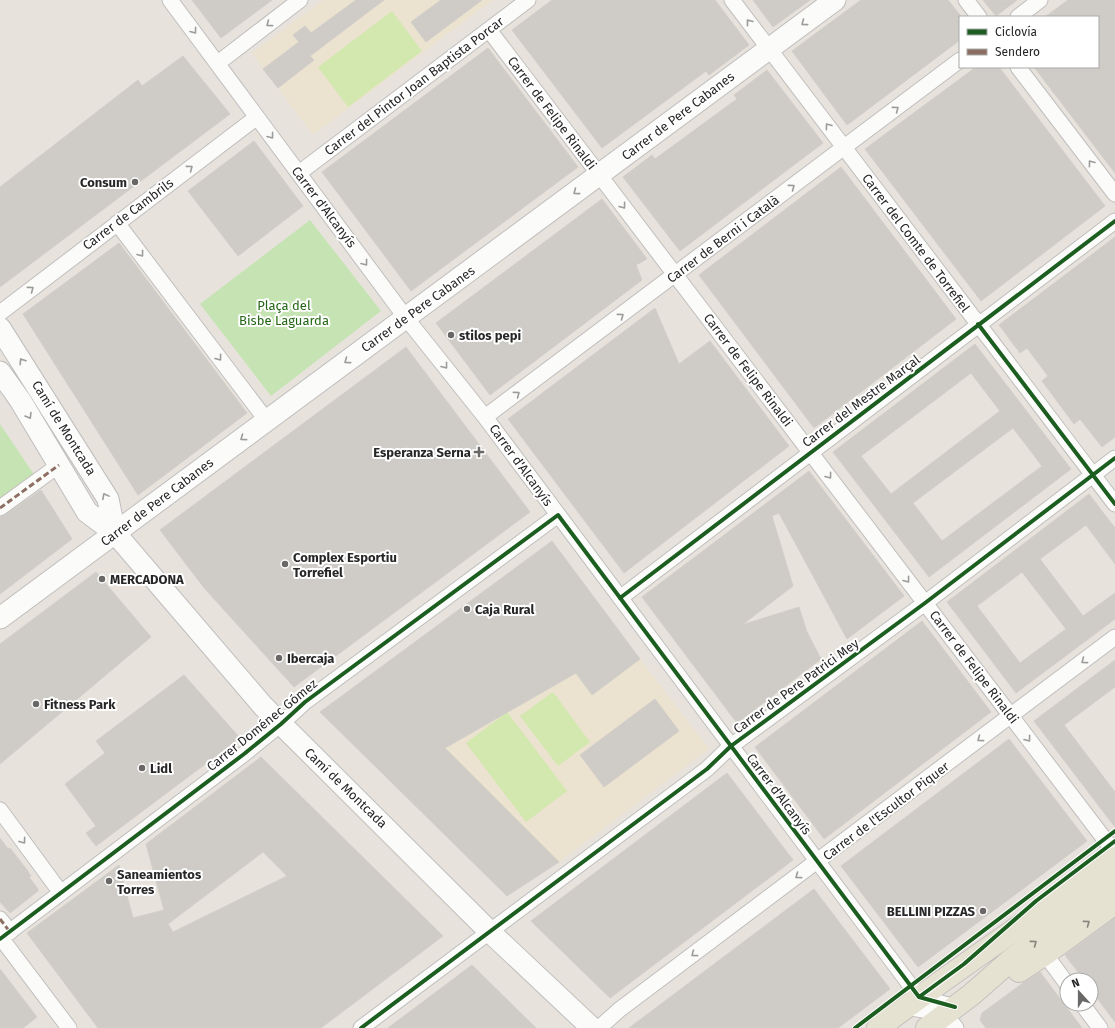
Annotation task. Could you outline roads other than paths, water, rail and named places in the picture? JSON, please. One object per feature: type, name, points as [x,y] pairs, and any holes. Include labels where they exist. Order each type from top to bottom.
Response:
[{"type":"main road","points":[[878,1028],[964,964],[1036,901],[1113,848]]},
{"type":"main road","points":[[957,1011],[1011,960],[1115,882]]},
{"type":"main road","points":[[927,1028],[957,1011],[1045,954],[1115,903]]},
{"type":"street","name":"Carrer d'Alcanyís","points":[[170,0],[406,318],[486,417],[818,862],[913,1002]]},
{"type":"street","points":[[218,63],[300,0]]},
{"type":"street","name":"Carrer del Pintor Joan Baptista Porcar","points":[[299,173],[528,0]]},
{"type":"street","name":"Carrer del Comte de Torrefiel","points":[[732,0],[1115,504]]},
{"type":"street","name":"Carrer de Pere Cabanes","points":[[0,618],[835,0]]},
{"type":"street","points":[[966,0],[978,16]]},
{"type":"street","points":[[1019,16],[1040,0]]},
{"type":"street","name":"Carrer de Felipe Rinaldi","points":[[489,30],[1113,848]]},
{"type":"street","name":"Carrer de Berni i Català","points":[[486,417],[959,61]]},
{"type":"street","points":[[1019,68],[1115,194]]},
{"type":"street","name":"Carrer de Cambrils","points":[[0,313],[257,117]]},
{"type":"street","name":"Carrer del Mestre Marçal","points":[[620,598],[1115,221]]},
{"type":"street","points":[[117,223],[267,421]]},
{"type":"street","name":"Camí de Montcada","points":[[0,328],[108,499],[115,533]]},
{"type":"street","name":"Camí de Montcada","points":[[0,372],[20,400],[87,512],[115,533],[193,627],[281,724],[490,932],[592,1028]]},
{"type":"street","name":"Carrer de Pere Patrici Mey","points":[[361,1028],[707,769],[731,746],[925,603],[1115,458]]},
{"type":"street","points":[[0,508],[59,465]]},
{"type":"street","name":"Carrer Doménec Gómez","points":[[4,936],[281,724],[305,702],[558,515]]},
{"type":"street","name":"Carrer de l'Escultor Piquer","points":[[599,1028],[619,1010],[818,862],[1115,637]]},
{"type":"street","points":[[0,810],[61,892]]},
{"type":"street","points":[[0,919],[4,936],[69,1028]]},
{"type":"street","points":[[1045,954],[1059,973]]},
{"type":"street","points":[[913,1002],[957,1011]]},
{"type":"street","points":[[1088,1012],[1100,1028]]},
{"type":"place","name":"Consum","points":[[135,182]]},
{"type":"place","name":"stilos pepi","points":[[451,335]]},
{"type":"place","name":"Esperanza Serna","points":[[479,452]]},
{"type":"place","name":"Complex Esportiu Torrefiel","points":[[285,564]]},
{"type":"place","name":"MERCADONA","points":[[102,579]]},
{"type":"place","name":"Caja Rural","points":[[467,609]]},
{"type":"place","name":"Ibercaja","points":[[279,658]]},
{"type":"place","name":"Fitness Park","points":[[36,704]]},
{"type":"place","name":"Lidl","points":[[142,768]]},
{"type":"place","name":"Saneamientos Torres","points":[[109,881]]},
{"type":"place","name":"BELLINI PIZZAS","points":[[983,911]]},
{"type":"park label","name":"Plaça del Bisbe Laguarda","points":[[284,312]]}]
